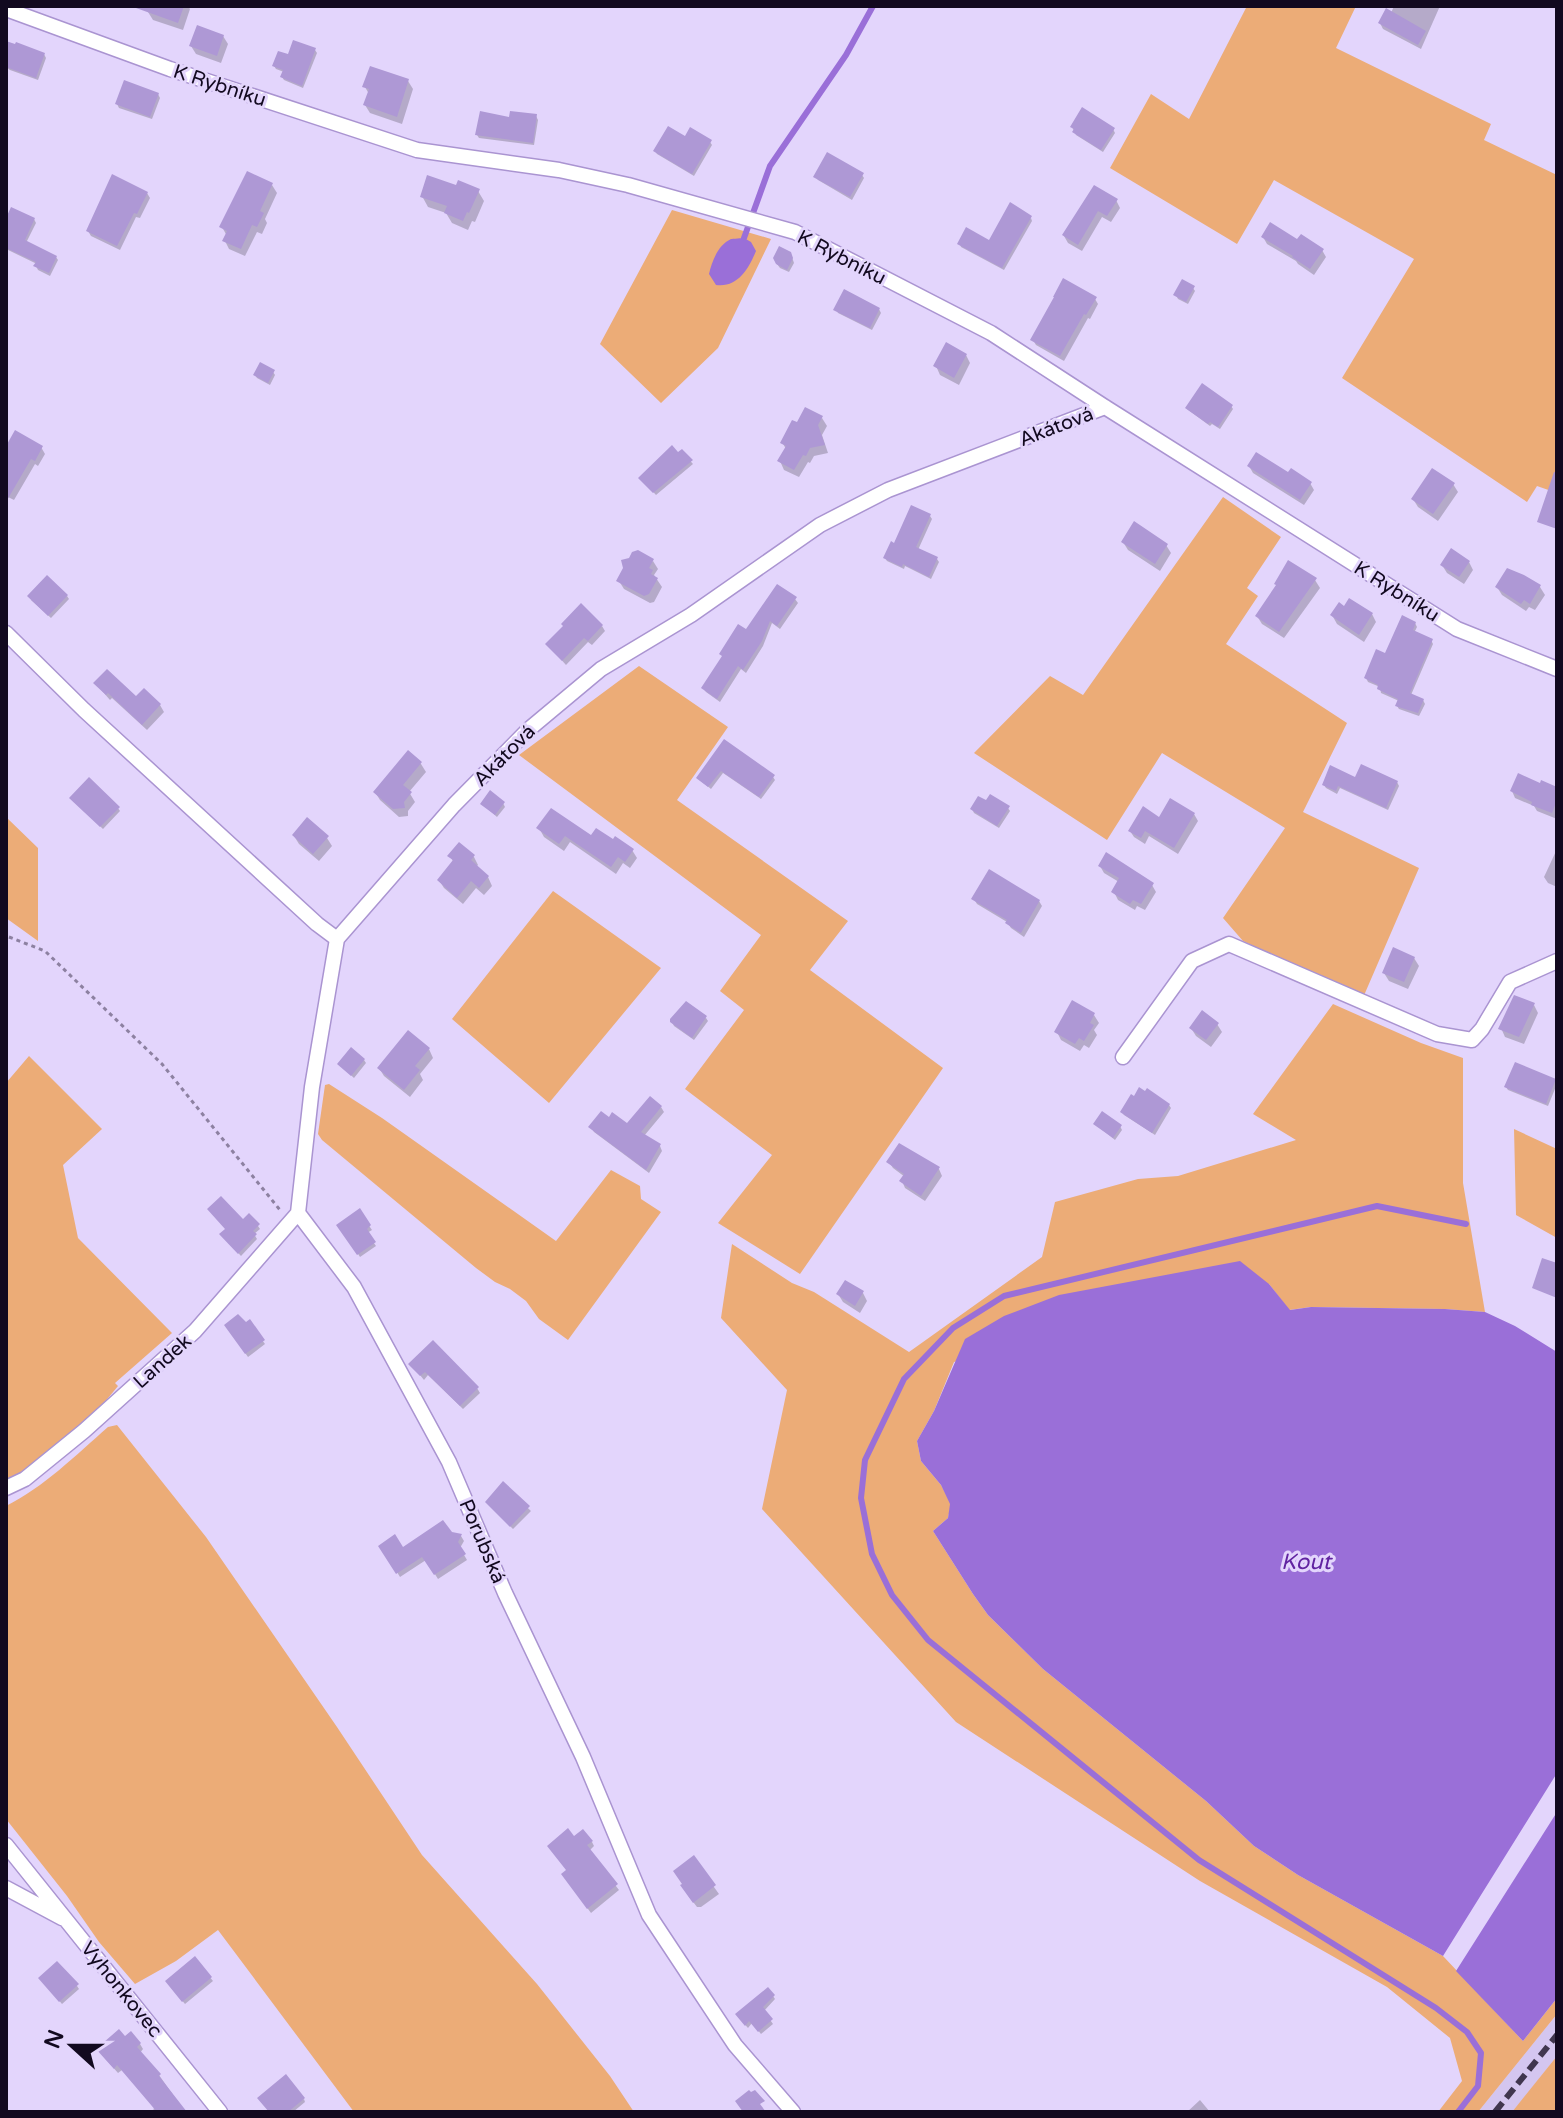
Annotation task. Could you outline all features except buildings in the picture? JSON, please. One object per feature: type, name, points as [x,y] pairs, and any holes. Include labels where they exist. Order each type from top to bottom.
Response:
[{"type":"street","name":"K Rybníku","points":[[6,9],[170,69],[417,150],[559,170],[628,185],[795,232],[991,333],[1457,629],[1557,669]]},
{"type":"street","name":"Akátová","points":[[337,939],[454,805],[528,730],[601,669],[691,615],[820,525],[888,490],[1105,407]]},
{"type":"street","points":[[6,633],[84,710],[337,939],[294,1218]]},
{"type":"street","points":[[1123,1057],[1192,961],[1229,944],[1437,1034],[1472,1040],[1510,982],[1557,961]]},
{"type":"street","name":"Landek","points":[[6,1488],[25,1479],[72,1441],[195,1331],[294,1218]]},
{"type":"street","name":"Porubská","points":[[294,1218],[354,1287],[449,1462],[505,1593],[583,1757],[649,1915],[735,2045],[793,2112]]},
{"type":"street","points":[[6,1845],[67,1921]]},
{"type":"street","name":"Vyhonkovec","points":[[6,1888],[67,1921],[220,2112]]},
{"type":"path","points":[[9,937],[45,951],[162,1064],[294,1218]]},
{"type":"shaded area","points":[[1247,6],[1356,6],[1336,48],[1491,124],[1484,140],[1557,175],[1557,493],[1537,486],[1527,502],[1342,378],[1414,259],[1274,180],[1237,244],[1110,168],[1151,94],[1189,119]]},
{"type":"shaded area","points":[[672,210],[771,239],[718,348],[661,403],[600,344]]},
{"type":"shaded area","points":[[1223,497],[1281,537],[1247,588],[1258,596],[1226,644],[1347,723],[1303,812],[1419,868],[1362,1000],[1243,941],[1223,918],[1285,828],[1162,753],[1107,840],[974,753],[1050,676],[1083,695]]},
{"type":"shaded area","points":[[639,666],[728,727],[677,800],[848,921],[810,970],[943,1068],[800,1274],[718,1223],[772,1155],[685,1089],[744,1010],[720,991],[761,935],[519,755]]},
{"type":"shaded area","points":[[6,817],[38,848],[38,941],[6,918]]},
{"type":"shaded area","points":[[553,891],[661,968],[549,1103],[452,1019]]},
{"type":"shaded area","points":[[1333,1004],[1463,1058],[1463,1183],[1485,1312],[1311,1307],[1289,1310],[1269,1284],[954,1362],[934,1411],[917,1441],[921,1461],[941,1485],[951,1504],[948,1518],[933,1531],[988,1615],[1043,1669],[1206,1801],[1254,1846],[1298,1875],[1443,1956],[1523,2041],[1557,1998],[1557,2014],[1478,2112],[1438,2112],[1462,2081],[1450,2038],[1387,1987],[1200,1881],[956,1722],[762,1509],[787,1390],[721,1318],[732,1244],[909,1352],[1042,1257],[1055,1202],[1138,1179],[1178,1176],[1296,1140],[1253,1114]]},
{"type":"shaded area","points":[[29,1056],[102,1129],[63,1165],[78,1238],[172,1333],[115,1383],[118,1386],[79,1427],[6,1483],[6,1083]]},
{"type":"shaded area","points":[[329,1084],[556,1241],[611,1170],[640,1186],[641,1199],[661,1212],[568,1340],[539,1319],[526,1301],[476,1268],[322,1140],[318,1134],[325,1085]]},
{"type":"shaded area","points":[[1514,1129],[1557,1149],[1557,1238],[1516,1215]]},
{"type":"shaded area","points":[[117,1425],[206,1537],[422,1855],[537,1984],[610,2076],[634,2112],[354,2112],[218,1930],[176,1961],[135,1984],[99,1942],[6,1819],[6,1506],[47,1480],[108,1427]]},
{"type":"shaded area","points":[[1557,2014],[1557,2056],[1523,2099],[1512,2112],[1478,2112]]},
{"type":"shaded area","points":[[1557,2056],[1557,2112],[1512,2112]]},
{"type":"water","points":[[744,238],[751,242],[756,251],[750,264],[736,280],[716,285],[709,274],[716,254],[731,239]]},
{"type":"water","name":"Kout","points":[[1240,1261],[1269,1284],[1290,1310],[1311,1307],[1485,1312],[1557,1352],[1557,1773],[1443,1956],[1298,1875],[1254,1846],[1206,1801],[1043,1669],[988,1615],[933,1531],[948,1518],[950,1504],[941,1485],[921,1461],[917,1441],[934,1411],[965,1339],[1004,1316],[1059,1295]]},
{"type":"water","points":[[1557,1812],[1557,1998],[1523,2041],[1456,1971]]},
{"type":"waterway","points":[[744,238],[770,166],[846,55],[873,6]]},
{"type":"waterway","points":[[1458,2112],[1478,2086],[1481,2053],[1467,2032],[1436,2008],[1199,1860],[928,1640],[892,1595],[872,1554],[861,1498],[865,1460],[904,1379],[953,1328],[1004,1296],[1377,1206],[1466,1224]]},
{"type":"railway","points":[[1495,2112],[1557,2035]]}]
